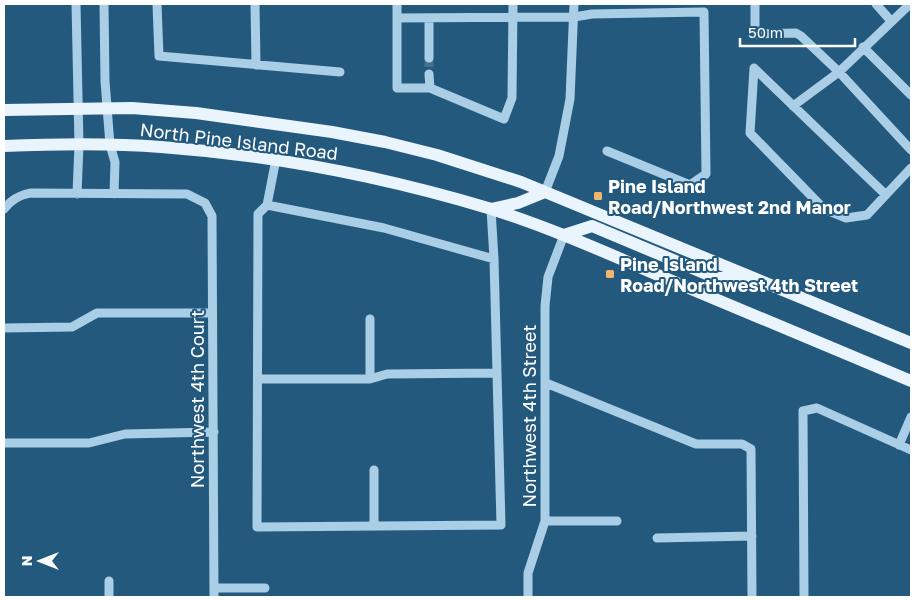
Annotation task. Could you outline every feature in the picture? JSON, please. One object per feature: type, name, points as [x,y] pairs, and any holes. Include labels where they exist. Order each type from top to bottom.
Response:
[{"type":"main road","name":"North Pine Island Road","points":[[4,110],[132,108],[206,114],[312,129],[385,142],[446,158],[521,182],[911,343]]},
{"type":"main road","name":"North Pine Island Road","points":[[4,146],[110,145],[161,147],[276,160],[389,181],[491,209],[564,235],[911,382]]},
{"type":"main road","points":[[491,209],[518,203],[546,192]]},
{"type":"main road","points":[[564,235],[592,226],[716,278],[751,277]]},
{"type":"street","points":[[76,4],[79,108],[77,194]]},
{"type":"street","points":[[4,209],[12,200],[30,193],[114,194],[115,162],[110,145],[105,81],[104,4]]},
{"type":"street","points":[[157,4],[159,56],[340,72]]},
{"type":"street","points":[[255,4],[256,65]]},
{"type":"street","points":[[397,4],[397,88],[430,88],[504,119],[512,98],[513,4]]},
{"type":"street","points":[[546,192],[559,156],[570,99],[574,4]]},
{"type":"street","points":[[755,4],[755,34],[796,33],[801,36],[839,72],[911,150]]},
{"type":"street","points":[[876,4],[891,21]]},
{"type":"street","points":[[793,106],[839,72],[910,4]]},
{"type":"street","points":[[397,18],[574,17],[592,14],[704,8],[706,174],[690,185],[607,151]]},
{"type":"street","points":[[429,18],[429,58]]},
{"type":"street","points":[[863,47],[911,95]]},
{"type":"street","points":[[886,195],[754,68],[750,133],[824,209],[846,218],[868,215],[911,168]]},
{"type":"street","points":[[429,74],[430,88]]},
{"type":"street","points":[[276,160],[267,205],[258,214],[257,527],[501,525],[491,209]]},
{"type":"street","name":"Northwest 4th Court","points":[[114,194],[187,194],[205,202],[212,216],[214,593]]},
{"type":"street","points":[[267,205],[384,228],[494,260]]},
{"type":"street","name":"Northwest 4th Street","points":[[528,597],[528,573],[545,521],[545,306],[548,277],[564,235]]},
{"type":"street","points":[[4,328],[72,328],[97,313],[212,313]]},
{"type":"street","points":[[370,319],[370,379]]},
{"type":"street","points":[[258,379],[370,379],[387,374],[497,373]]},
{"type":"street","points":[[546,383],[696,444],[742,444],[750,449],[752,597]]},
{"type":"street","points":[[804,597],[803,411],[817,408],[911,450]]},
{"type":"street","points":[[899,445],[911,417]]},
{"type":"street","points":[[4,443],[89,443],[125,434],[214,432]]},
{"type":"street","points":[[374,470],[374,526]]},
{"type":"street","points":[[545,521],[618,521]]},
{"type":"street","points":[[657,538],[752,536]]},
{"type":"street","points":[[109,581],[109,597]]},
{"type":"street","points":[[214,593],[265,588]]},
{"type":"tunnel","points":[[429,58],[429,74]]},
{"type":"place","name":"Pine Island Road/Northwest 2nd Manor","points":[[598,196]]},
{"type":"place","name":"Pine Island Road/Northwest 4th Street","points":[[610,274]]}]
